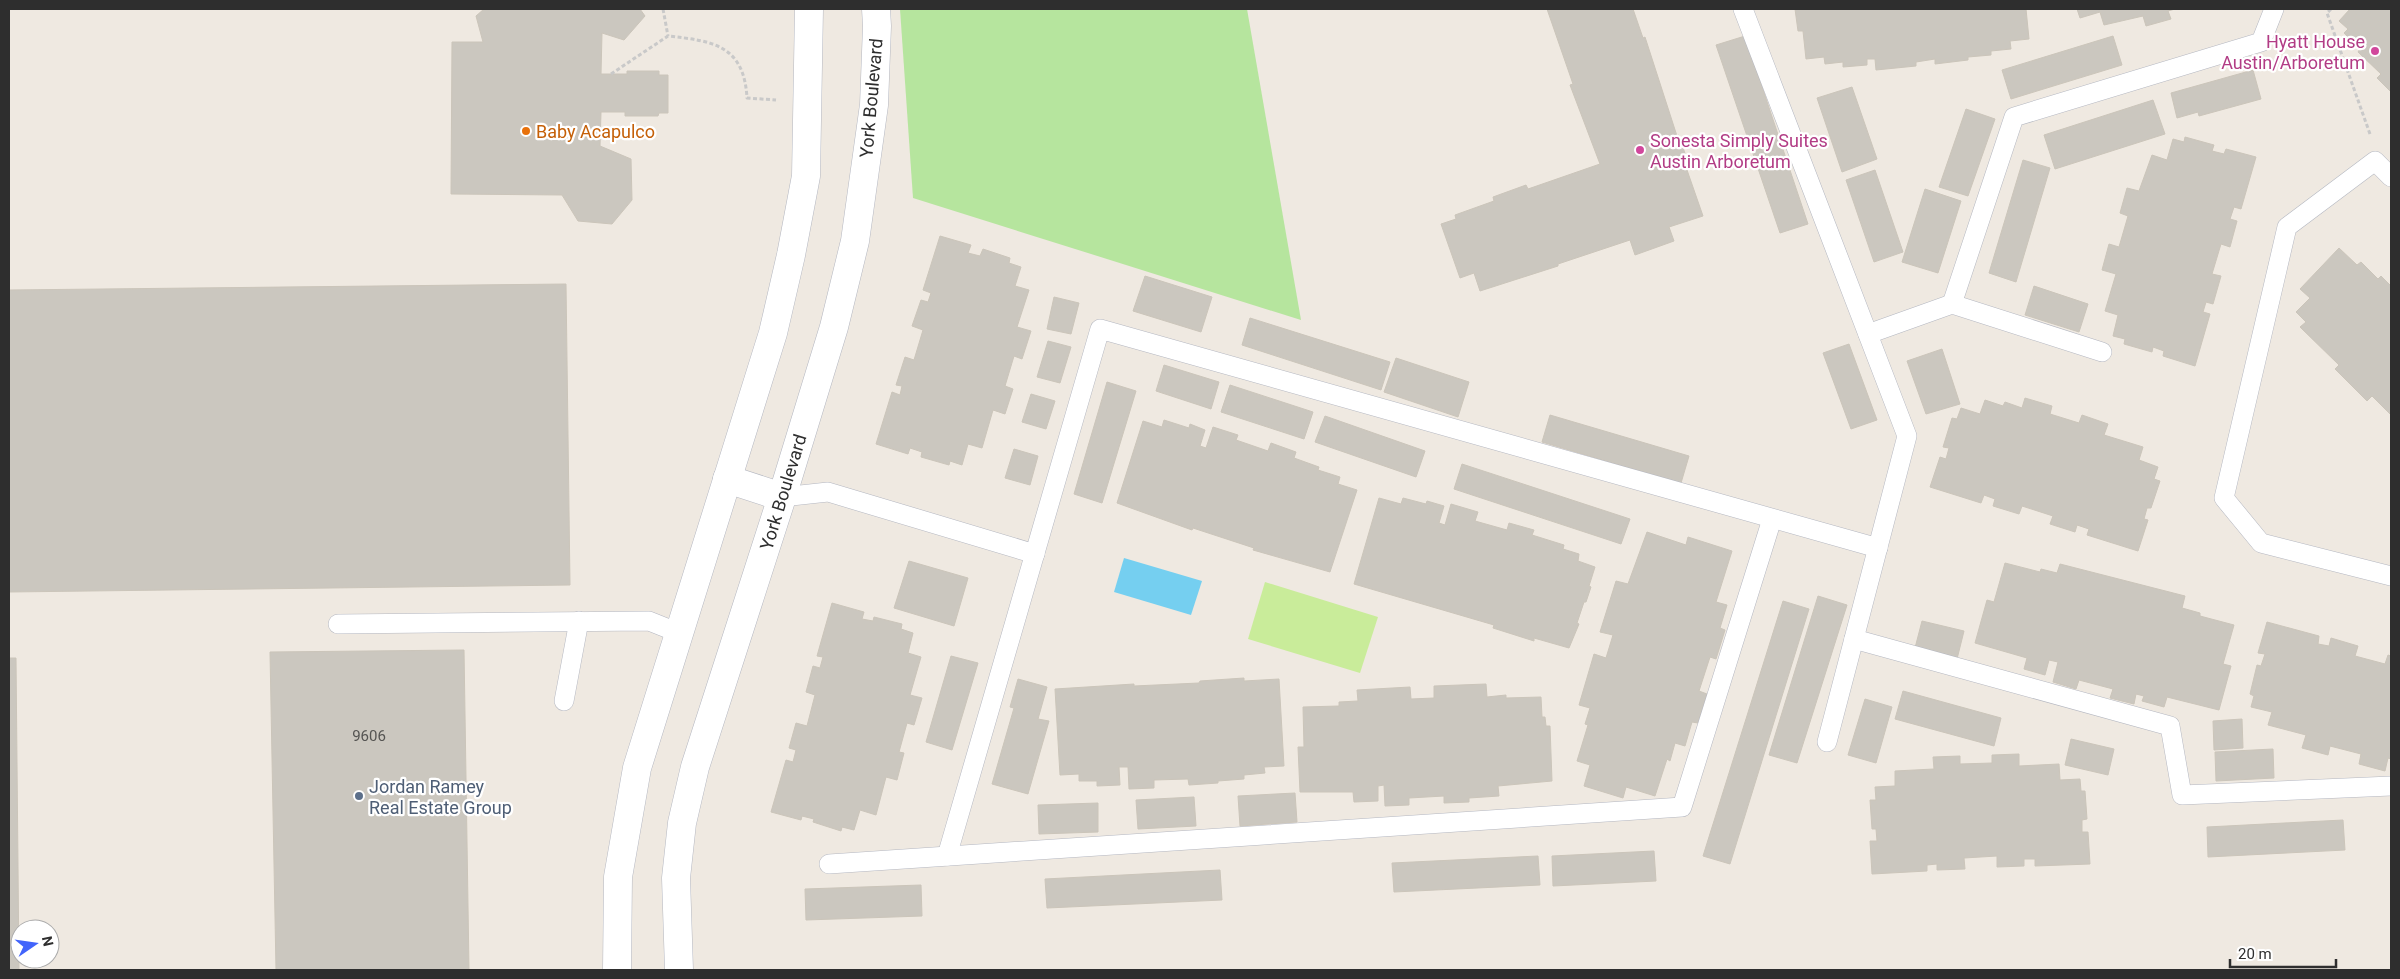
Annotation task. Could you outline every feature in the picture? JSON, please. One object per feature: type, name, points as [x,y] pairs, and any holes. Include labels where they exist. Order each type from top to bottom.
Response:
[{"type":"street","points":[[617,970],[618,877],[637,768],[773,333],[791,255],[806,176],[810,9]]},
{"type":"street","name":"York Boulevard","points":[[679,970],[676,878],[682,823],[695,767],[782,497],[834,327],[855,241],[874,105],[876,9]]},
{"type":"street","points":[[727,479],[782,497]]},
{"type":"lane","points":[[1743,9],[1907,436],[1827,742]]},
{"type":"lane","points":[[1952,304],[2014,117],[2260,42],[2274,9]]},
{"type":"lane","points":[[2391,178],[2375,161],[2287,227],[2224,498],[2261,543],[2391,576]]},
{"type":"lane","points":[[1868,334],[1952,304],[2102,352]]},
{"type":"lane","points":[[947,856],[1100,329],[1878,548]]},
{"type":"lane","points":[[782,497],[828,492],[1035,554]]},
{"type":"lane","points":[[829,864],[1682,807],[1772,519]]},
{"type":"lane","points":[[564,701],[579,621]]},
{"type":"lane","points":[[338,624],[649,621],[679,632]]},
{"type":"lane","points":[[1854,640],[2170,726],[2182,795],[2391,786]]},
{"type":"path","points":[[663,9],[668,36]]},
{"type":"path","points":[[2331,9],[2327,13],[2369,133],[2375,161]]},
{"type":"path","points":[[611,74],[668,36],[717,44],[732,55],[740,66],[746,80],[747,98],[781,100]]},
{"type":"green space","points":[[900,9],[1247,9],[1301,320],[913,198]]},
{"type":"green space","points":[[1265,582],[1378,617],[1360,673],[1248,639]]},
{"type":"water","points":[[1124,558],[1202,581],[1191,615],[1114,592]]},
{"type":"building","name":"Baby Acapulco","points":[[484,9],[640,9],[645,16],[624,40],[602,33],[601,74],[627,74],[627,71],[659,71],[659,75],[668,75],[668,113],[659,113],[658,116],[625,116],[625,112],[601,112],[600,146],[631,159],[632,200],[612,224],[578,221],[562,195],[451,194],[452,42],[483,42],[476,16]]},
{"type":"building","name":"Sonesta Simply Suites Austin Arboretum","points":[[1547,9],[1633,9],[1643,38],[1645,37],[1677,136],[1679,135],[1690,169],[1687,170],[1703,216],[1669,227],[1674,241],[1635,255],[1630,240],[1480,291],[1474,273],[1460,278],[1441,224],[1456,219],[1455,215],[1494,201],[1493,197],[1526,185],[1528,189],[1600,164],[1570,85],[1573,84]]},
{"type":"building","points":[[1795,9],[2026,9],[2029,39],[2010,41],[2011,49],[1991,51],[1991,55],[1968,57],[1968,60],[1935,64],[1935,59],[1916,62],[1916,66],[1876,70],[1875,59],[1867,59],[1867,65],[1843,67],[1843,62],[1825,64],[1824,57],[1806,59],[1803,31],[1798,31]]},
{"type":"building","points":[[2077,9],[2175,9],[2168,11],[2171,19],[2146,26],[2143,16],[2104,25],[2100,12],[2080,18]]},
{"type":"building","name":"Hyatt House Austin/Arboretum","points":[[2350,9],[2391,9],[2391,92],[2377,78],[2381,74],[2358,52],[2360,49],[2344,33],[2348,29],[2339,21]]},
{"type":"building","points":[[1745,36],[1808,224],[1780,233],[1716,45]]},
{"type":"building","points":[[2113,36],[2122,65],[2011,99],[2002,70]]},
{"type":"building","points":[[2253,70],[2261,99],[2199,116],[2198,112],[2177,118],[2171,93]]},
{"type":"building","points":[[1852,87],[1877,159],[1842,172],[1817,98]]},
{"type":"building","points":[[2153,100],[2165,134],[2055,169],[2044,135]]},
{"type":"building","points":[[1966,109],[1995,119],[1968,196],[1939,187]]},
{"type":"building","points":[[2185,137],[2214,145],[2212,151],[2224,154],[2226,149],[2256,157],[2241,209],[2234,207],[2230,219],[2237,221],[2230,247],[2221,244],[2212,274],[2221,276],[2213,304],[2206,302],[2203,312],[2210,314],[2195,366],[2163,356],[2164,351],[2153,347],[2152,352],[2124,344],[2125,339],[2113,336],[2118,315],[2105,311],[2116,274],[2102,270],[2109,244],[2119,247],[2128,216],[2120,213],[2127,188],[2139,191],[2152,155],[2167,160],[2173,139],[2184,142]]},
{"type":"building","points":[[2023,160],[2050,168],[2016,282],[1989,273]]},
{"type":"building","points":[[1875,170],[1903,252],[1874,262],[1846,180]]},
{"type":"building","points":[[1925,189],[1961,201],[1938,273],[1902,262]]},
{"type":"building","points":[[940,236],[971,245],[968,253],[980,256],[983,249],[1010,258],[1009,263],[1021,267],[1015,286],[1029,290],[1017,327],[1031,331],[1022,359],[1014,356],[1005,386],[1013,389],[1005,414],[993,410],[982,448],[968,444],[962,465],[950,461],[949,465],[921,457],[922,452],[910,448],[908,454],[876,444],[892,392],[900,395],[902,386],[896,385],[905,357],[914,360],[923,330],[912,326],[921,300],[928,302],[931,293],[923,290]]},
{"type":"building","points":[[2339,248],[2357,265],[2361,262],[2378,279],[2381,276],[2391,286],[2391,415],[2372,396],[2367,401],[2335,369],[2339,365],[2300,327],[2306,322],[2296,312],[2310,298],[2300,289]]},
{"type":"building","points":[[1145,276],[1212,297],[1201,332],[1133,311]]},
{"type":"building","points":[[566,284],[570,585],[9,592],[9,290]]},
{"type":"building","points":[[2034,286],[2088,304],[2079,332],[2025,315]]},
{"type":"building","points":[[1054,297],[1079,303],[1071,334],[1047,329]]},
{"type":"building","points":[[1250,318],[1390,362],[1381,390],[1242,345]]},
{"type":"building","points":[[1048,341],[1071,347],[1060,383],[1037,377]]},
{"type":"building","points":[[1849,344],[1877,420],[1851,429],[1823,353]]},
{"type":"building","points":[[1942,349],[1960,404],[1926,414],[1907,361]]},
{"type":"building","points":[[1396,358],[1469,382],[1458,417],[1384,392]]},
{"type":"building","points":[[1164,365],[1219,382],[1211,409],[1156,391]]},
{"type":"building","points":[[1107,382],[1136,391],[1102,503],[1074,494]]},
{"type":"building","points":[[1230,385],[1313,412],[1304,439],[1221,412]]},
{"type":"building","points":[[1031,394],[1055,401],[1046,429],[1022,422]]},
{"type":"building","points":[[2025,398],[2052,406],[2050,414],[2079,423],[2082,415],[2108,424],[2104,435],[2143,447],[2139,460],[2158,467],[2154,479],[2160,481],[2151,508],[2147,508],[2144,519],[2148,520],[2138,551],[2087,535],[2089,529],[2077,525],[2075,532],[2050,524],[2053,516],[2022,506],[2019,514],[1993,506],[1995,499],[1984,495],[1981,503],[1930,487],[1940,457],[1946,459],[1949,448],[1943,447],[1952,418],[1957,419],[1961,408],[1980,414],[1985,400],[2003,406],[2005,402],[2022,408]]},
{"type":"building","points":[[1550,415],[1689,456],[1681,483],[1542,442]]},
{"type":"building","points":[[1325,416],[1425,451],[1416,477],[1315,442]]},
{"type":"building","points":[[1164,420],[1189,428],[1190,424],[1205,430],[1200,446],[1206,448],[1213,427],[1238,435],[1236,440],[1268,451],[1271,443],[1296,452],[1294,458],[1319,467],[1318,470],[1340,477],[1338,484],[1357,490],[1330,572],[1253,550],[1254,548],[1193,528],[1192,530],[1117,503],[1143,421],[1162,427]]},
{"type":"building","points":[[1014,449],[1038,456],[1030,485],[1005,478]]},
{"type":"building","points":[[1462,464],[1630,519],[1621,544],[1454,489]]},
{"type":"building","points":[[1379,498],[1401,504],[1403,498],[1426,504],[1427,501],[1444,506],[1439,523],[1445,525],[1451,504],[1478,512],[1475,521],[1507,530],[1509,523],[1534,530],[1532,535],[1564,545],[1563,549],[1579,554],[1578,561],[1595,567],[1589,586],[1591,587],[1569,648],[1534,638],[1534,641],[1493,628],[1494,625],[1354,584]]},
{"type":"building","points":[[1647,532],[1686,545],[1688,537],[1732,551],[1716,602],[1727,605],[1720,628],[1725,630],[1716,659],[1710,657],[1699,691],[1707,694],[1698,723],[1692,722],[1685,746],[1675,743],[1670,761],[1667,759],[1655,796],[1626,787],[1623,798],[1584,786],[1590,765],[1577,761],[1588,725],[1585,724],[1590,708],[1579,705],[1594,654],[1606,658],[1613,635],[1600,632],[1616,581],[1628,584]]},
{"type":"building","points":[[909,561],[968,578],[954,626],[894,608]]},
{"type":"building","points":[[2005,563],[2040,572],[2041,569],[2057,573],[2060,564],[2185,596],[2182,608],[2200,613],[2200,616],[2234,625],[2223,664],[2231,666],[2219,710],[2167,697],[2164,707],[2142,701],[2144,696],[2136,694],[2134,704],[2110,698],[2113,689],[2079,680],[2076,689],[2053,682],[2058,662],[2049,660],[2045,675],[2024,669],[2027,658],[1975,643],[1987,600],[1994,602]]},
{"type":"building","points":[[1818,596],[1847,605],[1797,763],[1769,755]]},
{"type":"building","points":[[1783,601],[1809,609],[1730,864],[1703,856]]},
{"type":"building","points":[[832,603],[864,612],[862,619],[873,621],[874,617],[902,624],[901,629],[913,633],[908,653],[921,657],[910,695],[922,698],[914,725],[907,723],[899,752],[904,753],[897,780],[886,777],[876,815],[860,810],[854,830],[842,827],[841,831],[813,822],[814,819],[802,816],[801,820],[771,812],[786,760],[793,762],[796,750],[789,748],[796,723],[807,726],[815,695],[806,692],[813,666],[820,668],[823,657],[817,656]]},
{"type":"building","points":[[1922,621],[1964,631],[1957,659],[1915,648]]},
{"type":"building","points":[[2267,622],[2319,636],[2318,644],[2329,646],[2331,638],[2358,646],[2355,656],[2385,664],[2388,655],[2391,656],[2391,759],[2388,758],[2385,771],[2359,764],[2361,754],[2330,746],[2328,755],[2302,748],[2306,735],[2268,725],[2272,712],[2251,707],[2254,696],[2250,694],[2257,665],[2261,666],[2265,654],[2258,653]]},
{"type":"building","points":[[464,650],[469,970],[276,970],[270,652]]},
{"type":"building","points":[[951,656],[978,663],[952,750],[926,742]]},
{"type":"building","points":[[9,658],[16,658],[19,919],[10,919],[10,969],[19,970],[9,970]]},
{"type":"building","points":[[1244,678],[1244,681],[1279,679],[1284,766],[1264,767],[1265,773],[1244,775],[1244,779],[1218,781],[1218,783],[1189,785],[1188,779],[1154,780],[1154,788],[1129,789],[1128,767],[1119,767],[1120,785],[1097,786],[1097,781],[1079,781],[1079,774],[1060,775],[1055,689],[1134,684],[1134,686],[1199,683],[1200,681]]},
{"type":"building","points":[[1018,679],[1047,687],[1038,719],[1049,721],[1028,794],[992,784],[1014,708],[1010,707]]},
{"type":"building","points":[[1486,684],[1487,697],[1506,695],[1506,698],[1541,697],[1542,717],[1545,717],[1546,726],[1550,726],[1552,781],[1498,786],[1499,796],[1469,798],[1469,802],[1444,803],[1444,796],[1409,798],[1409,805],[1385,806],[1384,785],[1378,786],[1378,801],[1354,802],[1353,792],[1300,792],[1298,747],[1304,747],[1303,707],[1339,706],[1339,702],[1358,701],[1357,690],[1410,687],[1411,699],[1434,698],[1434,686]]},
{"type":"building","points":[[1903,691],[2001,718],[1994,746],[1895,719]]},
{"type":"building","points":[[1865,699],[1892,707],[1876,763],[1848,755]]},
{"type":"building","points":[[2242,719],[2243,748],[2214,750],[2213,721]]},
{"type":"building","points":[[2071,739],[2114,749],[2108,775],[2065,765]]},
{"type":"building","points":[[2273,749],[2274,778],[2216,781],[2215,752]]},
{"type":"building","points":[[2019,754],[2019,766],[2059,764],[2060,780],[2080,779],[2081,791],[2085,791],[2087,819],[2082,820],[2082,832],[2088,832],[2090,864],[2035,866],[2035,859],[2024,859],[2024,866],[1997,867],[1997,856],[1964,858],[1965,869],[1937,870],[1937,864],[1927,865],[1927,871],[1872,874],[1870,841],[1877,841],[1876,829],[1872,829],[1870,800],[1876,800],[1875,787],[1895,786],[1895,771],[1934,769],[1933,757],[1960,756],[1960,764],[1992,763],[1992,755]]},
{"type":"building","points":[[1295,793],[1297,822],[1240,826],[1238,796]]},
{"type":"building","points":[[1194,797],[1196,826],[1138,829],[1136,800]]},
{"type":"building","points":[[1098,803],[1098,832],[1039,834],[1038,805]]},
{"type":"building","points":[[2343,820],[2345,850],[2208,857],[2207,827]]},
{"type":"building","points":[[1654,851],[1656,881],[1553,886],[1552,856]]},
{"type":"building","points":[[1538,856],[1540,885],[1394,892],[1392,863]]},
{"type":"building","points":[[1220,870],[1222,900],[1047,908],[1045,879]]},
{"type":"building","points":[[921,885],[922,916],[806,920],[805,889]]},
{"type":"place","name":"Hyatt House Austin/Arboretum","points":[[2375,51]]},
{"type":"place","name":"Baby Acapulco","points":[[526,131]]},
{"type":"place","name":"Sonesta Simply Suites Austin Arboretum","points":[[1640,150]]},
{"type":"place","name":"Jordan Ramey Real Estate Group","points":[[359,796]]}]
